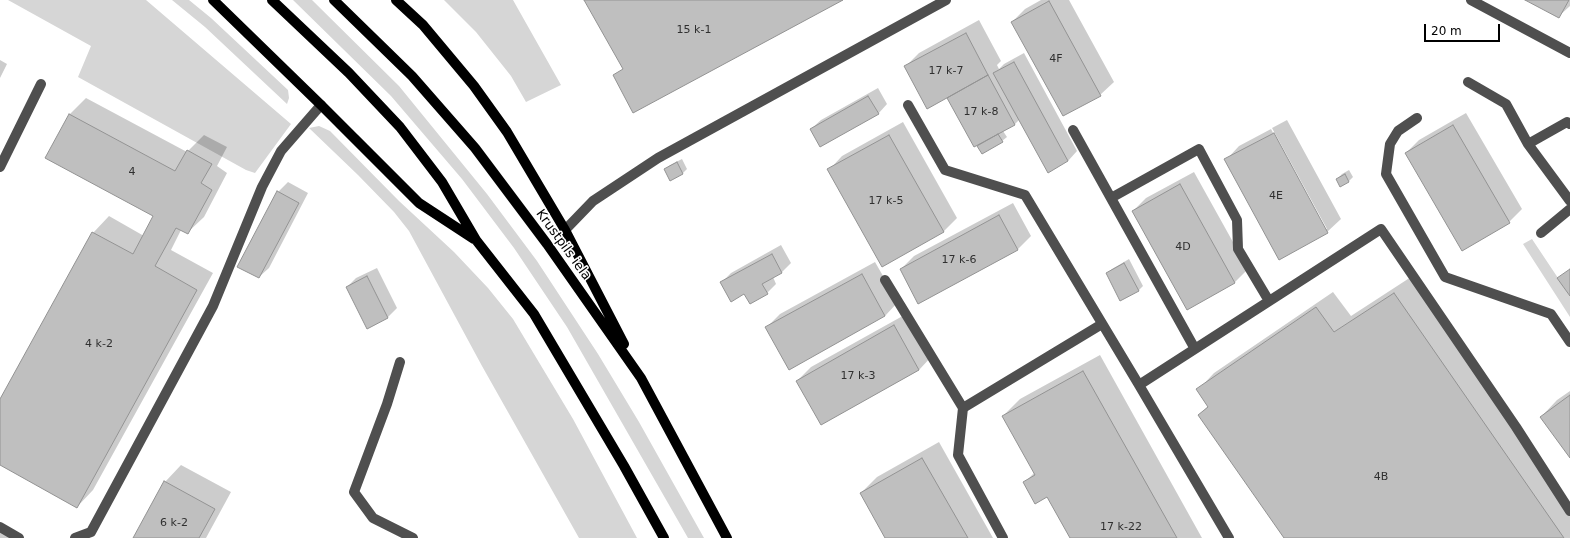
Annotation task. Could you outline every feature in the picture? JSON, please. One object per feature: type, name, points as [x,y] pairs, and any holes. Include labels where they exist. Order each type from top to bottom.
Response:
[{"type":"main road","points":[[213,0],[419,203],[476,240]]},
{"type":"main road","points":[[272,0],[349,73],[400,127],[442,182],[476,240],[534,314],[624,466],[664,538]]},
{"type":"main road","name":"Krustpils iela","points":[[334,0],[412,76],[474,148],[547,244],[641,378],[727,538]]},
{"type":"main road","points":[[396,0],[423,25],[474,86],[507,132],[565,230],[641,378]]},
{"type":"street","points":[[565,230],[593,201],[658,158],[946,0]]},
{"type":"street","points":[[1472,0],[1570,53]]},
{"type":"street","points":[[1468,82],[1506,104],[1528,144],[1570,201]]},
{"type":"street","points":[[0,167],[41,84]]},
{"type":"street","points":[[75,538],[91,532],[213,306],[262,188],[281,150],[321,105]]},
{"type":"street","points":[[908,105],[945,170],[1025,195],[1229,538]]},
{"type":"street","points":[[1417,118],[1398,130],[1390,144],[1386,174],[1445,276],[1551,314],[1570,342]]},
{"type":"street","points":[[1528,144],[1567,122],[1570,124]]},
{"type":"street","points":[[1072,130],[1196,348]]},
{"type":"street","points":[[1111,198],[1199,149],[1237,220],[1238,249],[1269,301]]},
{"type":"street","points":[[1541,233],[1570,209]]},
{"type":"street","points":[[1139,385],[1381,228],[1516,427],[1570,511]]},
{"type":"street","points":[[885,280],[963,408],[958,455],[1003,538]]},
{"type":"street","points":[[963,408],[1102,324]]},
{"type":"street","points":[[400,362],[388,404],[354,492],[374,518],[413,538]]},
{"type":"street","points":[[0,526],[20,538]]},
{"type":"shaded area","points":[[8,0],[146,0],[291,124],[255,173],[246,170],[78,77],[91,46]]},
{"type":"shaded area","points":[[172,0],[189,0],[211,18],[288,90],[289,98],[287,104],[205,27]]},
{"type":"shaded area","points":[[293,0],[312,0],[399,86],[487,194],[537,261],[598,354],[639,422],[704,538],[688,538],[567,327],[514,248],[462,179],[391,96]]},
{"type":"shaded area","points":[[444,0],[513,0],[561,85],[526,102],[511,76],[476,32]]},
{"type":"shaded area","points":[[319,126],[330,131],[399,201],[454,252],[488,288],[513,319],[573,419],[637,538],[579,538],[482,366],[409,231],[394,212],[309,128]]},
{"type":"shaded area","points":[[1532,239],[1570,296],[1570,317],[1523,244]]},
{"type":"building","points":[[584,0],[843,0],[633,113],[613,75],[623,69]]},
{"type":"building","points":[[1525,0],[1569,0],[1559,18]]},
{"type":"building","points":[[1049,1],[1101,96],[1063,116],[1011,22]]},
{"type":"building","points":[[966,33],[988,75],[927,109],[904,66]]},
{"type":"building","points":[[1014,62],[1068,161],[1048,173],[993,73]]},
{"type":"building","points":[[988,75],[1015,125],[974,147],[947,98]]},
{"type":"building","points":[[868,96],[879,114],[820,147],[810,129]]},
{"type":"building","points":[[69,114],[175,171],[187,150],[212,164],[201,183],[212,190],[188,234],[176,228],[155,266],[197,290],[77,508],[0,465],[0,399],[92,232],[133,254],[153,216],[45,158]]},
{"type":"building","points":[[1453,125],[1510,223],[1462,251],[1405,153]]},
{"type":"building","points":[[1274,133],[1328,233],[1279,260],[1224,159]]},
{"type":"building","points":[[998,134],[1003,142],[982,154],[977,146]]},
{"type":"building","points":[[889,135],[944,232],[882,267],[827,169]]},
{"type":"building","points":[[677,162],[683,174],[670,181],[664,169]]},
{"type":"building","points":[[1345,174],[1349,182],[1340,187],[1336,179]]},
{"type":"building","points":[[1180,184],[1235,283],[1187,310],[1132,211]]},
{"type":"building","points":[[277,191],[299,203],[259,278],[237,267]]},
{"type":"building","points":[[999,215],[1018,250],[918,304],[900,269]]},
{"type":"building","points":[[772,254],[782,273],[762,284],[768,294],[750,304],[744,294],[731,302],[720,282]]},
{"type":"building","points":[[1124,263],[1139,291],[1120,301],[1106,273]]},
{"type":"building","points":[[1570,269],[1570,296],[1557,278]]},
{"type":"building","points":[[862,274],[885,316],[789,370],[765,327]]},
{"type":"building","points":[[367,276],[388,318],[367,329],[346,287]]},
{"type":"building","points":[[1394,293],[1564,538],[1284,538],[1198,415],[1208,407],[1196,389],[1316,307],[1334,332]]},
{"type":"building","points":[[894,325],[919,370],[821,425],[796,381]]},
{"type":"building","points":[[1083,371],[1177,538],[1070,538],[1047,497],[1035,504],[1023,482],[1035,475],[1002,416]]},
{"type":"building","points":[[1570,395],[1570,458],[1540,417]]},
{"type":"building","points":[[922,458],[968,538],[885,538],[860,493]]},
{"type":"building","points":[[164,481],[215,509],[199,538],[133,538]]}]
